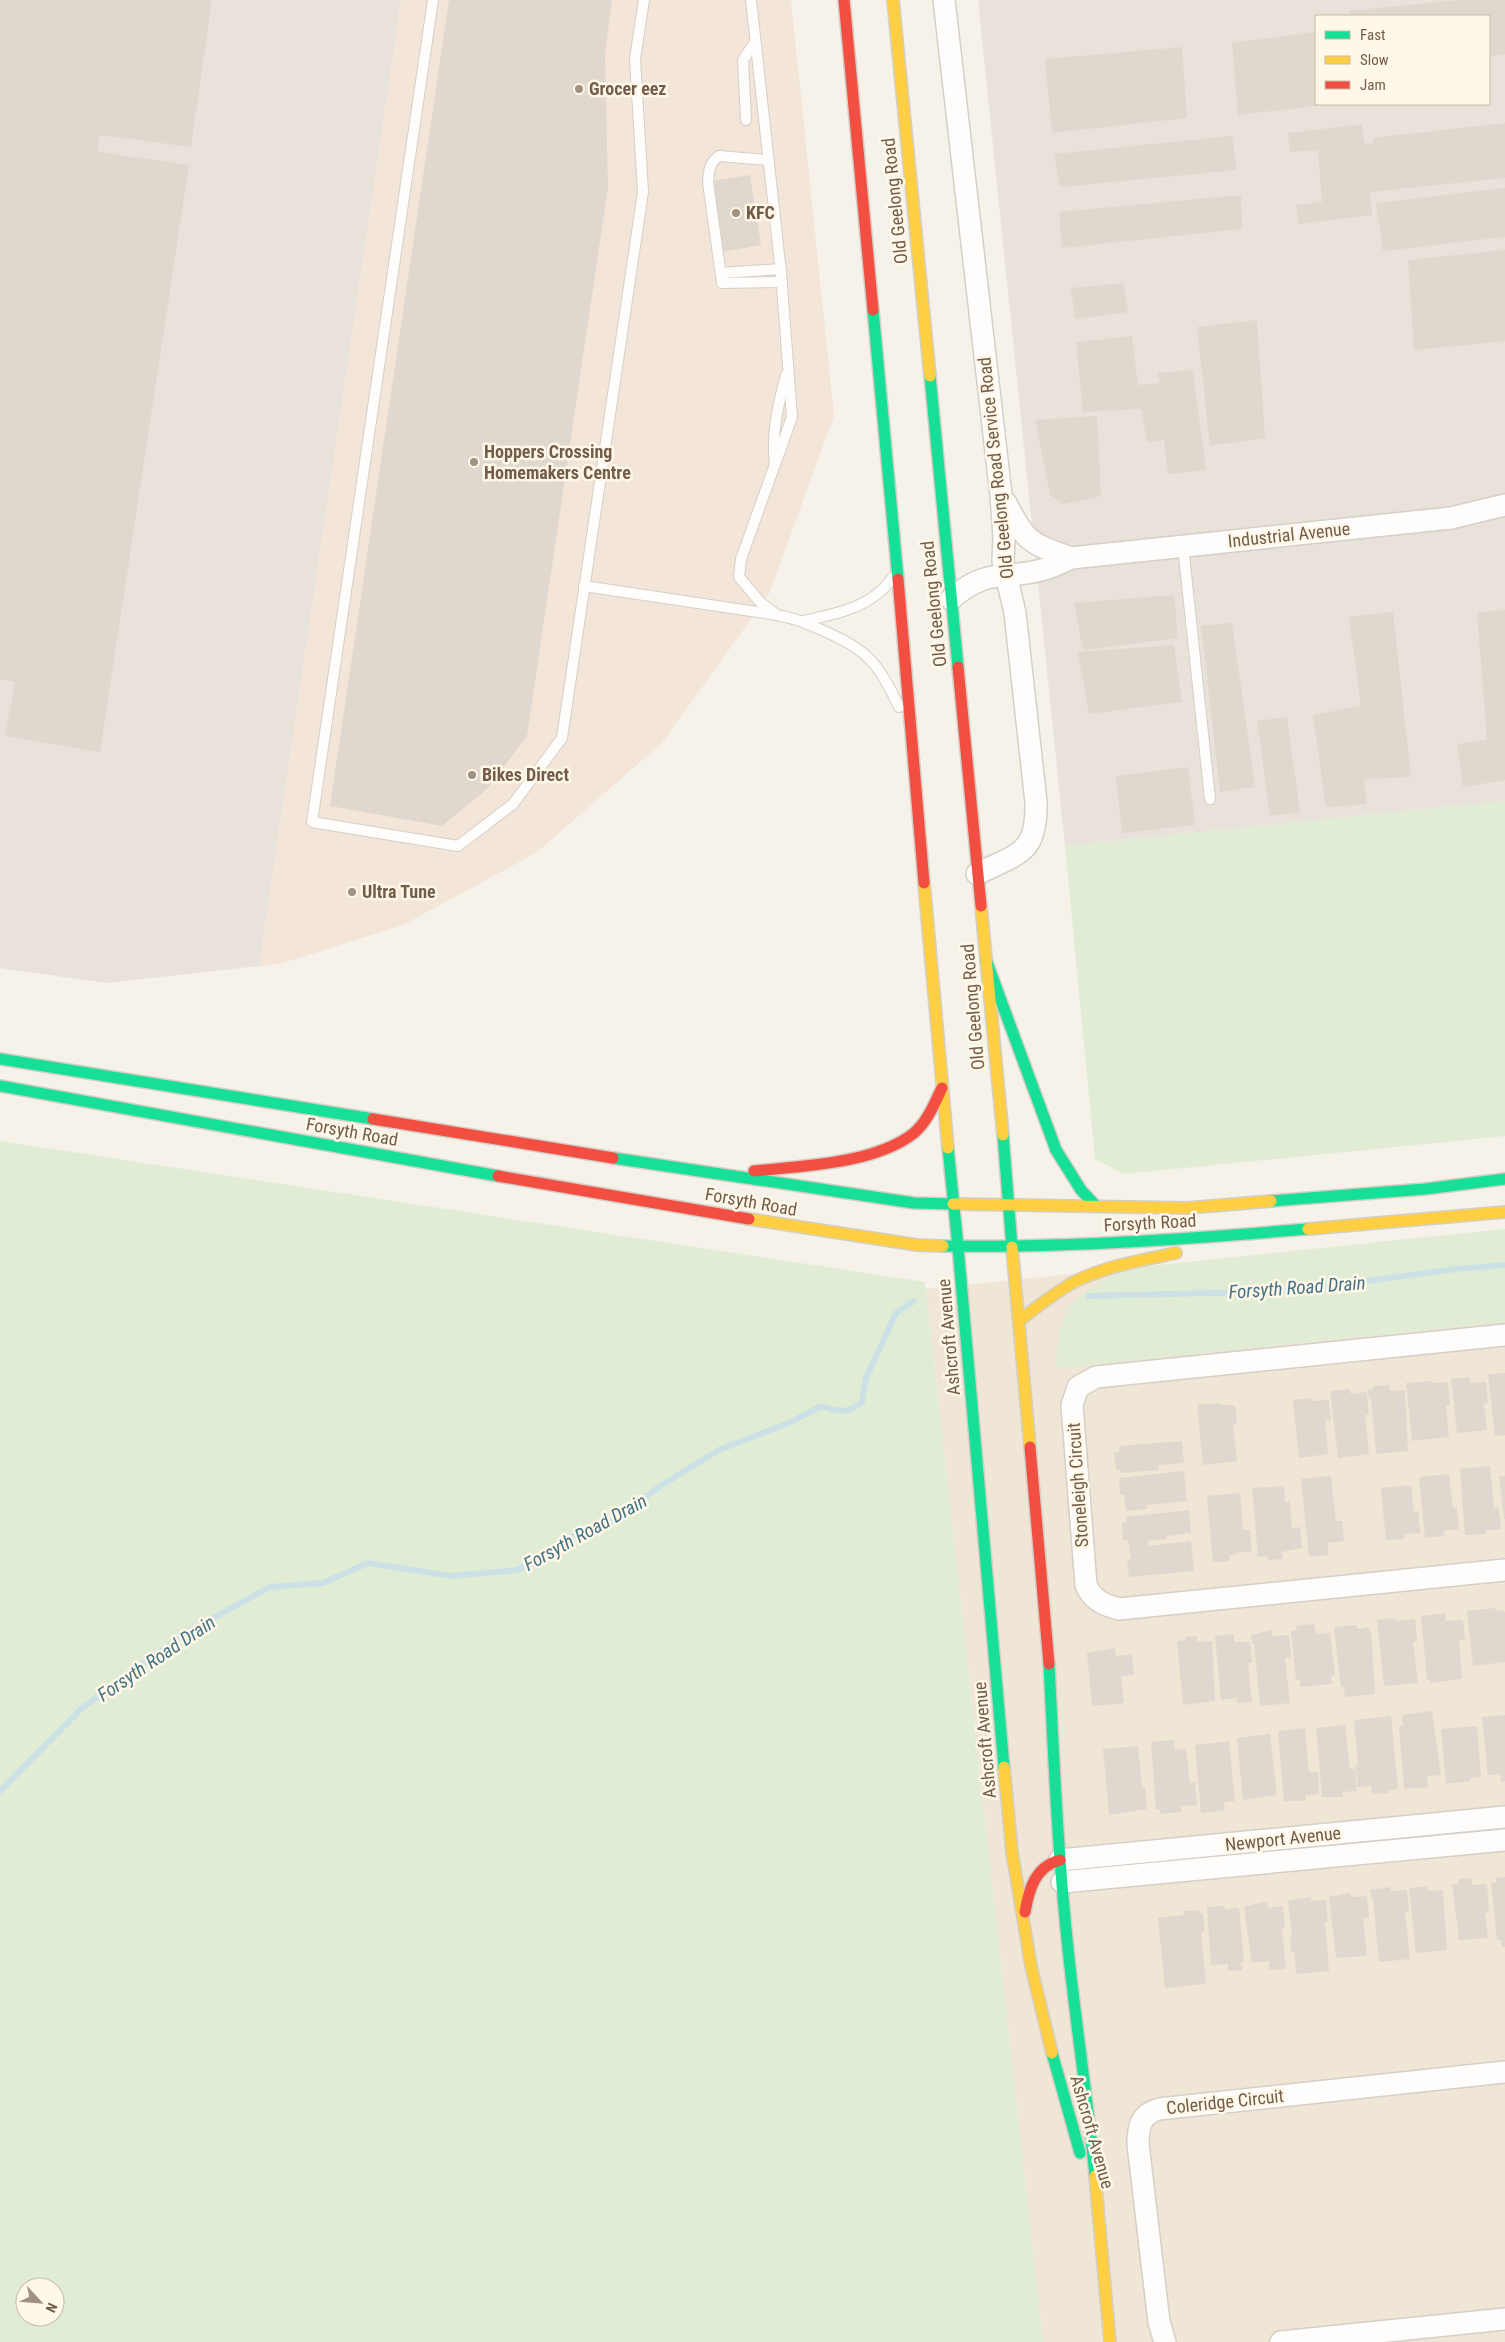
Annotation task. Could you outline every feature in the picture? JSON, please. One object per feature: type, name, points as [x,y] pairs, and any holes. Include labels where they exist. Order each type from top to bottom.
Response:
[{"type":"main road","name":"Old Geelong Road","points":[[844,0],[897,569],[942,1088],[955,1205]]},
{"type":"main road","name":"Old Geelong Road","points":[[893,0],[1010,1204],[1012,1246]]},
{"type":"main road","points":[[986,960],[1056,1149],[1071,1179],[1082,1194],[1096,1206]]},
{"type":"main road","name":"Forsyth Road","points":[[0,1059],[716,1175],[914,1203],[1187,1208],[1425,1189],[1505,1179]]},
{"type":"main road","name":"Forsyth Road","points":[[0,1086],[147,1111],[323,1145],[817,1231],[917,1245],[958,1247],[1012,1246],[1174,1240],[1505,1212]]},
{"type":"main road","points":[[716,1175],[848,1160],[876,1151],[914,1133],[927,1120],[942,1088]]},
{"type":"main road","name":"Ashcroft Avenue","points":[[955,1205],[1012,1852],[1031,1966],[1054,2060],[1099,2221]]},
{"type":"main road","points":[[1019,1321],[1063,1288],[1120,1265],[1270,1232]]},
{"type":"main road","name":"Ashcroft Avenue","points":[[1012,1246],[1046,1614],[1060,1860],[1069,1958],[1084,2066],[1107,2291],[1110,2342]]},
{"type":"main road","points":[[1024,1924],[1027,1899],[1032,1882],[1048,1864],[1060,1860]]},
{"type":"street","name":"Old Geelong Road Service Road","points":[[944,0],[1002,495],[1004,574],[1015,613],[1036,802],[1036,828],[1026,849],[977,874]]},
{"type":"street","name":"Industrial Avenue","points":[[1002,495],[1019,530],[1037,546],[1071,558]]},
{"type":"street","name":"Industrial Avenue","points":[[951,599],[970,584],[985,577],[1044,569],[1071,558],[1452,518],[1484,512],[1505,505]]},
{"type":"street","name":"Stoneleigh Circuit","points":[[1505,1335],[1096,1377],[1078,1387],[1072,1405],[1086,1585],[1097,1600],[1107,1606],[1119,1609],[1505,1570]]},
{"type":"street","name":"Newport Avenue","points":[[1060,1860],[1505,1816]]},
{"type":"street","name":"Newport Avenue","points":[[1062,1882],[1505,1840]]},
{"type":"street","name":"Coleridge Circuit","points":[[1165,2342],[1159,2322],[1138,2144],[1140,2124],[1147,2114],[1159,2110],[1505,2072]]},
{"type":"street","points":[[1281,2342],[1505,2319]]},
{"type":"lane","points":[[432,0],[312,822],[458,846],[513,804],[562,738],[643,192],[635,59],[644,0]]},
{"type":"lane","points":[[751,0],[781,269],[792,417],[776,467],[741,559],[739,577],[760,602],[777,614]]},
{"type":"lane","points":[[746,120],[743,60],[755,42]]},
{"type":"lane","points":[[768,160],[719,156],[713,160],[708,182],[722,283],[782,282]]},
{"type":"lane","points":[[721,273],[781,269]]},
{"type":"lane","points":[[776,467],[772,446],[779,401],[788,367]]},
{"type":"lane","points":[[1183,546],[1210,799]]},
{"type":"lane","points":[[803,620],[842,613],[873,598],[887,584],[897,569]]},
{"type":"lane","points":[[584,586],[777,614],[803,620],[860,649],[887,681],[911,732]]},
{"type":"shaded area","points":[[0,0],[401,0],[259,966],[107,983],[0,968]]},
{"type":"shaded area","name":"Hoppers Crossing Homemakers Centre","points":[[401,0],[791,0],[834,416],[769,594],[662,743],[536,853],[403,925],[280,964],[259,966]]},
{"type":"shaded area","points":[[978,0],[1505,0],[1505,801],[1065,846]]},
{"type":"shaded area","points":[[1505,1229],[1505,2342],[1043,2342],[926,1289]]},
{"type":"green space","points":[[1505,801],[1505,1136],[1124,1174],[1095,1159],[1065,846]]},
{"type":"green space","points":[[0,1141],[925,1282],[1043,2342],[0,2342]]},
{"type":"green space","points":[[1505,1229],[1505,1322],[1056,1368],[1061,1329],[1065,1316],[1071,1306],[1091,1288],[1124,1269]]},
{"type":"building","points":[[0,0],[212,0],[191,147],[99,135],[98,152],[189,165],[100,752],[5,736],[15,682],[0,679]]},
{"type":"building","name":"Hoppers Crossing Homemakers Centre","points":[[449,0],[612,0],[605,53],[608,187],[527,736],[487,789],[442,826],[330,806]]},
{"type":"building","points":[[1459,0],[1505,0],[1505,54],[1490,56],[1490,15],[1349,15],[1349,11]]},
{"type":"building","points":[[1315,32],[1315,105],[1323,105],[1238,115],[1232,43]]},
{"type":"building","points":[[1182,47],[1187,118],[1052,133],[1045,59]]},
{"type":"building","points":[[1505,123],[1505,178],[1370,192],[1372,215],[1299,224],[1296,205],[1322,202],[1318,150],[1290,152],[1288,133],[1362,124],[1364,143],[1373,144],[1372,138]]},
{"type":"building","points":[[1232,136],[1237,170],[1060,187],[1054,154]]},
{"type":"building","name":"KFC","points":[[750,175],[761,245],[722,252],[711,181]]},
{"type":"building","points":[[1505,188],[1505,237],[1383,251],[1376,203]]},
{"type":"building","points":[[1241,195],[1242,229],[1062,248],[1059,212]]},
{"type":"building","points":[[1505,250],[1505,341],[1414,350],[1408,260]]},
{"type":"building","points":[[1123,283],[1128,312],[1075,319],[1071,288]]},
{"type":"building","points":[[1257,320],[1265,438],[1210,446],[1197,327]]},
{"type":"building","points":[[1132,336],[1138,385],[1160,383],[1158,373],[1193,370],[1206,470],[1168,474],[1164,440],[1147,442],[1140,401],[1141,409],[1083,412],[1076,342]]},
{"type":"building","points":[[1097,416],[1101,496],[1064,504],[1050,495],[1035,420]]},
{"type":"building","points":[[1174,595],[1178,638],[1083,650],[1074,603]]},
{"type":"building","points":[[1505,610],[1505,780],[1463,787],[1457,744],[1487,740],[1477,612]]},
{"type":"building","points":[[1393,612],[1411,777],[1364,779],[1367,804],[1326,807],[1313,715],[1361,706],[1349,617]]},
{"type":"building","points":[[1232,623],[1255,787],[1220,792],[1201,626]]},
{"type":"building","points":[[1174,645],[1182,702],[1089,714],[1078,652]]},
{"type":"building","points":[[1287,717],[1300,812],[1270,816],[1257,721]]},
{"type":"building","points":[[1188,767],[1195,825],[1122,833],[1116,776]]},
{"type":"building","points":[[1505,1373],[1505,1435],[1495,1436],[1488,1374]]},
{"type":"building","points":[[1469,1377],[1470,1383],[1486,1382],[1488,1403],[1484,1404],[1487,1430],[1457,1433],[1451,1379]]},
{"type":"building","points":[[1432,1381],[1432,1383],[1448,1382],[1450,1405],[1446,1406],[1449,1437],[1412,1441],[1406,1383]]},
{"type":"building","points":[[1389,1385],[1390,1391],[1405,1390],[1408,1451],[1376,1454],[1371,1399],[1369,1399],[1368,1389],[1373,1389],[1373,1386]]},
{"type":"building","points":[[1350,1389],[1351,1394],[1367,1392],[1369,1415],[1365,1415],[1369,1454],[1338,1458],[1330,1391]]},
{"type":"building","points":[[1313,1398],[1313,1401],[1329,1400],[1331,1420],[1325,1421],[1328,1454],[1299,1458],[1293,1400]]},
{"type":"building","points":[[1219,1403],[1219,1405],[1235,1405],[1237,1424],[1233,1424],[1237,1461],[1203,1465],[1197,1405]]},
{"type":"building","points":[[1182,1441],[1184,1463],[1158,1465],[1159,1470],[1121,1473],[1120,1470],[1116,1470],[1114,1453],[1119,1452],[1119,1446]]},
{"type":"building","points":[[1490,1466],[1494,1508],[1499,1507],[1501,1529],[1485,1531],[1486,1534],[1465,1535],[1460,1469]]},
{"type":"building","points":[[1184,1471],[1187,1501],[1147,1505],[1147,1509],[1126,1511],[1124,1495],[1120,1495],[1119,1478]]},
{"type":"building","points":[[1449,1474],[1453,1509],[1457,1508],[1459,1529],[1443,1531],[1444,1536],[1425,1538],[1419,1477]]},
{"type":"building","points":[[1331,1476],[1336,1521],[1342,1521],[1344,1541],[1327,1543],[1329,1555],[1309,1557],[1301,1479]]},
{"type":"building","points":[[1499,1476],[1505,1476],[1505,1519],[1504,1519]]},
{"type":"building","points":[[1411,1485],[1414,1512],[1418,1511],[1420,1533],[1404,1534],[1405,1539],[1386,1540],[1381,1488]]},
{"type":"building","points":[[1284,1486],[1285,1502],[1290,1501],[1292,1528],[1300,1527],[1302,1548],[1282,1552],[1283,1559],[1268,1560],[1267,1556],[1258,1557],[1252,1488]]},
{"type":"building","points":[[1240,1493],[1243,1530],[1250,1530],[1252,1551],[1235,1553],[1235,1555],[1229,1555],[1229,1561],[1213,1563],[1207,1496]]},
{"type":"building","points":[[1189,1510],[1191,1533],[1166,1536],[1166,1539],[1147,1541],[1148,1546],[1191,1541],[1194,1571],[1129,1577],[1127,1559],[1131,1559],[1129,1543],[1127,1540],[1123,1540],[1122,1523],[1126,1522],[1126,1517]]},
{"type":"building","points":[[1496,1608],[1496,1611],[1503,1610],[1505,1613],[1505,1662],[1473,1666],[1467,1611]]},
{"type":"building","points":[[1445,1613],[1445,1621],[1463,1620],[1465,1640],[1459,1641],[1462,1679],[1430,1683],[1430,1680],[1427,1680],[1421,1616]]},
{"type":"building","points":[[1393,1618],[1399,1621],[1415,1619],[1417,1641],[1413,1642],[1418,1683],[1384,1686],[1377,1620]]},
{"type":"building","points":[[1314,1624],[1316,1634],[1330,1633],[1335,1675],[1331,1676],[1332,1684],[1300,1687],[1300,1679],[1296,1680],[1291,1631],[1297,1630],[1296,1626]]},
{"type":"building","points":[[1357,1625],[1357,1629],[1369,1627],[1369,1631],[1371,1631],[1375,1694],[1345,1697],[1344,1687],[1341,1687],[1334,1627]]},
{"type":"building","points":[[1272,1630],[1272,1636],[1289,1635],[1291,1657],[1285,1658],[1290,1703],[1260,1706],[1254,1644],[1252,1644],[1251,1635]]},
{"type":"building","points":[[1234,1634],[1234,1642],[1250,1642],[1252,1663],[1248,1663],[1252,1702],[1237,1703],[1236,1698],[1221,1700],[1215,1636]]},
{"type":"building","points":[[1197,1636],[1197,1642],[1212,1641],[1215,1701],[1183,1705],[1177,1641],[1186,1640],[1185,1637]]},
{"type":"building","points":[[1115,1648],[1116,1656],[1132,1654],[1134,1675],[1121,1676],[1124,1703],[1092,1706],[1087,1653]]},
{"type":"building","points":[[1432,1711],[1441,1775],[1427,1776],[1428,1787],[1404,1789],[1399,1726],[1403,1725],[1402,1715]]},
{"type":"building","points":[[1505,1715],[1505,1781],[1501,1782],[1500,1774],[1488,1775],[1482,1717]]},
{"type":"building","points":[[1391,1716],[1398,1789],[1388,1790],[1388,1793],[1372,1794],[1371,1786],[1358,1787],[1355,1765],[1358,1765],[1354,1720]]},
{"type":"building","points":[[1345,1725],[1350,1769],[1355,1769],[1357,1791],[1342,1792],[1343,1797],[1322,1797],[1316,1728]]},
{"type":"building","points":[[1477,1726],[1481,1777],[1470,1778],[1470,1781],[1446,1784],[1441,1729]]},
{"type":"building","points":[[1305,1728],[1309,1772],[1318,1772],[1319,1794],[1305,1795],[1306,1801],[1284,1801],[1278,1731]]},
{"type":"building","points":[[1270,1734],[1277,1795],[1243,1800],[1237,1738]]},
{"type":"building","points":[[1174,1740],[1175,1750],[1186,1749],[1190,1783],[1195,1782],[1197,1805],[1181,1806],[1181,1812],[1160,1814],[1160,1809],[1156,1809],[1151,1742]]},
{"type":"building","points":[[1229,1741],[1235,1801],[1224,1802],[1225,1810],[1201,1813],[1195,1745]]},
{"type":"building","points":[[1138,1746],[1142,1787],[1145,1787],[1147,1809],[1109,1815],[1103,1749]]},
{"type":"building","points":[[1505,1877],[1505,1947],[1501,1947],[1501,1940],[1497,1940],[1491,1883],[1496,1883],[1496,1878]]},
{"type":"building","points":[[1471,1878],[1472,1885],[1487,1884],[1489,1913],[1485,1913],[1488,1938],[1459,1940],[1452,1884],[1459,1884],[1459,1879]]},
{"type":"building","points":[[1428,1886],[1428,1891],[1443,1890],[1447,1950],[1416,1953],[1409,1888]]},
{"type":"building","points":[[1391,1887],[1391,1891],[1407,1890],[1409,1912],[1405,1912],[1410,1959],[1379,1962],[1373,1898],[1371,1899],[1370,1890]]},
{"type":"building","points":[[1350,1893],[1351,1897],[1367,1896],[1369,1917],[1363,1918],[1367,1956],[1336,1958],[1329,1897]]},
{"type":"building","points":[[1311,1897],[1311,1901],[1326,1900],[1328,1922],[1325,1922],[1329,1971],[1296,1974],[1294,1952],[1291,1952],[1290,1937],[1292,1936],[1288,1901]]},
{"type":"building","points":[[1267,1901],[1268,1908],[1283,1906],[1285,1928],[1282,1928],[1286,1969],[1269,1970],[1269,1961],[1252,1963],[1244,1907]]},
{"type":"building","points":[[1225,1906],[1225,1909],[1239,1908],[1244,1962],[1241,1962],[1242,1970],[1228,1971],[1228,1964],[1211,1965],[1207,1907]]},
{"type":"building","points":[[1199,1910],[1199,1913],[1203,1913],[1205,1931],[1201,1932],[1206,1984],[1165,1988],[1158,1918],[1184,1915],[1183,1911]]},
{"type":"waterway","name":"Forsyth Road Drain","points":[[1088,1296],[1293,1291],[1456,1269],[1505,1265]]},
{"type":"waterway","name":"Forsyth Road Drain","points":[[0,1791],[82,1708],[189,1631],[270,1587],[323,1583],[368,1563],[451,1576],[518,1570],[566,1539],[613,1520],[662,1485],[719,1450],[791,1422],[821,1406],[838,1411],[852,1409],[862,1402],[866,1378],[896,1313],[914,1301]]},
{"type":"traffic: fast","points":[[873,310],[898,579]]},
{"type":"traffic: fast","points":[[930,376],[958,667]]},
{"type":"traffic: fast","points":[[986,960],[1056,1150],[1081,1190],[1096,1206]]},
{"type":"traffic: fast","points":[[0,1059],[373,1119]]},
{"type":"traffic: fast","points":[[0,1086],[498,1176]]},
{"type":"traffic: fast","points":[[1003,1135],[1012,1247]]},
{"type":"traffic: fast","points":[[948,1148],[958,1247]]},
{"type":"traffic: fast","points":[[613,1158],[914,1203],[953,1204]]},
{"type":"traffic: fast","points":[[1271,1201],[1425,1189],[1505,1179]]},
{"type":"traffic: fast","points":[[943,1246],[1080,1244],[1308,1229]]},
{"type":"traffic: fast","points":[[958,1247],[1004,1767]]},
{"type":"traffic: fast","points":[[1049,1664],[1065,1921],[1095,2176]]},
{"type":"traffic: fast","points":[[1052,2053],[1080,2153]]},
{"type":"traffic: slow","points":[[893,0],[930,376]]},
{"type":"traffic: slow","points":[[924,883],[948,1148]]},
{"type":"traffic: slow","points":[[981,906],[1003,1135]]},
{"type":"traffic: slow","points":[[953,1204],[1187,1208],[1271,1201]]},
{"type":"traffic: slow","points":[[1308,1229],[1505,1212]]},
{"type":"traffic: slow","points":[[749,1219],[917,1245],[943,1246]]},
{"type":"traffic: slow","points":[[1012,1247],[1030,1447]]},
{"type":"traffic: slow","points":[[1019,1321],[1046,1300],[1076,1281],[1100,1271],[1176,1253]]},
{"type":"traffic: slow","points":[[1004,1767],[1012,1852],[1031,1966],[1052,2053]]},
{"type":"traffic: slow","points":[[1095,2176],[1110,2342]]},
{"type":"traffic: jam","points":[[844,0],[873,310]]},
{"type":"traffic: jam","points":[[898,579],[924,883]]},
{"type":"traffic: jam","points":[[958,667],[981,906]]},
{"type":"traffic: jam","points":[[754,1171],[837,1162],[879,1151],[898,1143],[914,1133],[923,1123],[942,1088]]},
{"type":"traffic: jam","points":[[373,1119],[613,1158]]},
{"type":"traffic: jam","points":[[498,1176],[749,1219]]},
{"type":"traffic: jam","points":[[1030,1447],[1049,1664]]},
{"type":"traffic: jam","points":[[1025,1912],[1031,1887],[1039,1873],[1051,1863],[1060,1860]]},
{"type":"place","name":"Grocer eez","points":[[579,89]]},
{"type":"place","name":"KFC","points":[[736,213]]},
{"type":"place","name":"Hoppers Crossing Homemakers Centre","points":[[474,462]]},
{"type":"place","name":"Bikes Direct","points":[[472,775]]},
{"type":"place","name":"Ultra Tune","points":[[352,892]]}]
